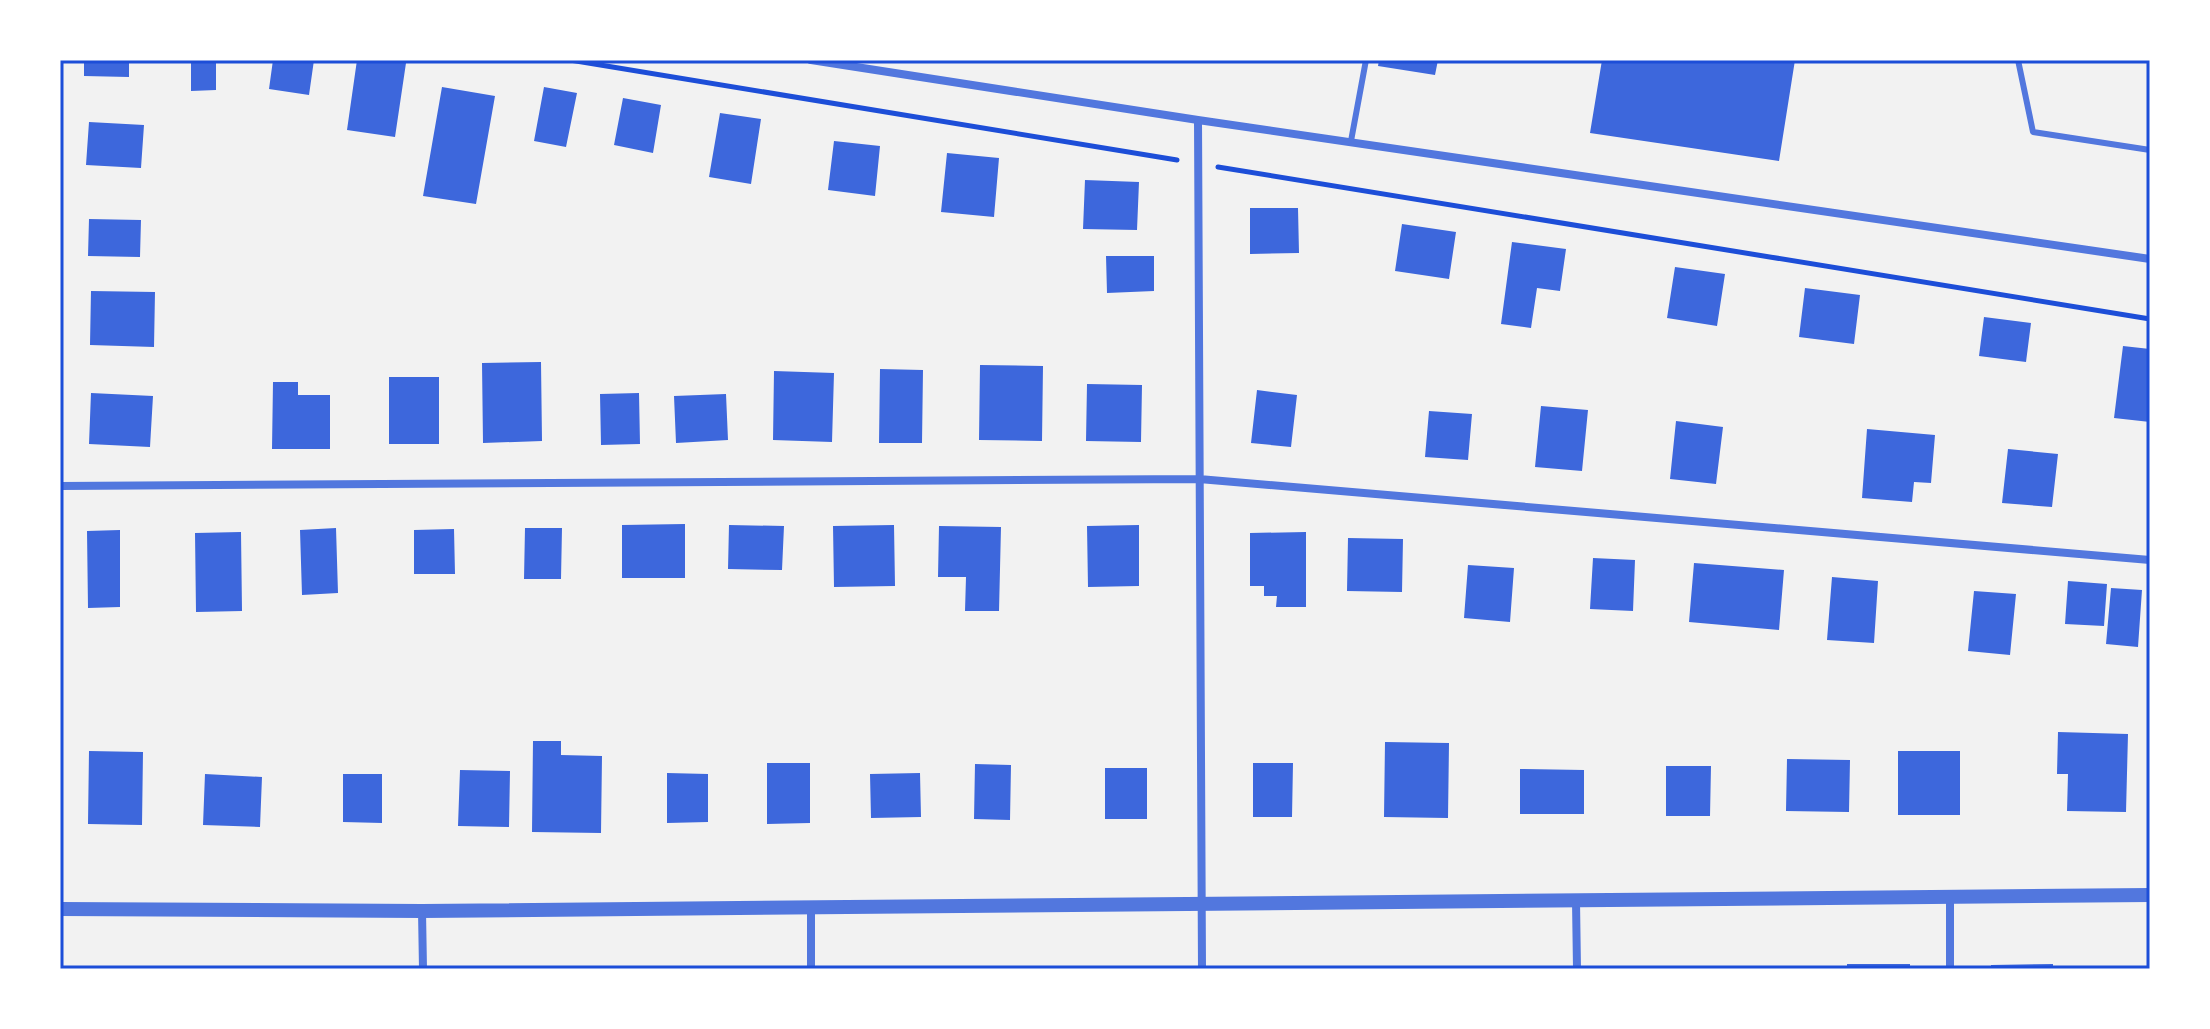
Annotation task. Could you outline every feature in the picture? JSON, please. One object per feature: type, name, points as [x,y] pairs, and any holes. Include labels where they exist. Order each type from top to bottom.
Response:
[{"type":"street","points":[[811,60],[1198,120],[2150,259]]},
{"type":"street","points":[[1198,120],[1202,969]]},
{"type":"street","points":[[60,486],[1199,479],[2150,560]]},
{"type":"street","points":[[60,909],[811,909],[2150,895]]},
{"type":"street","points":[[1950,897],[1950,969]]},
{"type":"street","points":[[1576,901],[1577,969]]},
{"type":"street","points":[[811,909],[811,969]]},
{"type":"street","points":[[422,911],[423,969]]},
{"type":"lane","points":[[1351,141],[1366,60]]},
{"type":"lane","points":[[2018,60],[2033,132],[2150,150]]},
{"type":"path","points":[[570,60],[2150,319]]},
{"type":"building","points":[[84,60],[129,60],[129,77],[84,76]]},
{"type":"building","points":[[191,60],[216,60],[216,90],[191,91]]},
{"type":"building","points":[[273,60],[314,60],[309,95],[269,89]]},
{"type":"building","points":[[357,60],[406,63],[395,137],[347,130]]},
{"type":"building","points":[[1379,60],[1438,60],[1435,75],[1378,66]]},
{"type":"building","points":[[1602,60],[1795,60],[1779,161],[1590,133]]},
{"type":"building","points":[[442,87],[495,96],[476,204],[423,196]]},
{"type":"building","points":[[544,87],[577,93],[566,147],[534,141]]},
{"type":"building","points":[[623,98],[661,105],[653,153],[614,145]]},
{"type":"building","points":[[720,113],[761,119],[751,184],[709,177]]},
{"type":"building","points":[[89,122],[144,125],[141,168],[86,165]]},
{"type":"building","points":[[834,141],[880,146],[875,196],[828,190]]},
{"type":"building","points":[[947,153],[999,158],[994,217],[941,212]]},
{"type":"building","points":[[1085,180],[1139,182],[1137,230],[1083,229]]},
{"type":"building","points":[[1250,208],[1298,208],[1299,253],[1250,254]]},
{"type":"building","points":[[89,219],[141,220],[140,257],[88,256]]},
{"type":"building","points":[[1402,224],[1456,232],[1449,279],[1395,271]]},
{"type":"building","points":[[1512,242],[1566,249],[1560,291],[1537,288],[1531,328],[1501,324]]},
{"type":"building","points":[[1106,256],[1154,256],[1154,291],[1107,293]]},
{"type":"building","points":[[1675,267],[1725,274],[1717,326],[1667,318]]},
{"type":"building","points":[[1805,288],[1860,295],[1854,344],[1799,337]]},
{"type":"building","points":[[91,291],[155,292],[154,347],[90,345]]},
{"type":"building","points":[[1984,317],[2031,323],[2026,362],[1979,356]]},
{"type":"building","points":[[2123,346],[2150,349],[2150,422],[2114,418]]},
{"type":"building","points":[[541,362],[542,441],[483,443],[482,363]]},
{"type":"building","points":[[980,365],[1043,366],[1042,441],[979,440]]},
{"type":"building","points":[[880,369],[923,370],[922,443],[879,443]]},
{"type":"building","points":[[774,371],[834,373],[832,442],[773,440]]},
{"type":"building","points":[[389,377],[439,377],[439,444],[389,444]]},
{"type":"building","points":[[273,382],[298,382],[298,395],[330,395],[330,449],[272,449]]},
{"type":"building","points":[[1087,384],[1142,385],[1141,442],[1086,441]]},
{"type":"building","points":[[1257,390],[1297,395],[1291,447],[1251,443]]},
{"type":"building","points":[[91,393],[153,396],[150,447],[89,444]]},
{"type":"building","points":[[639,393],[640,444],[601,445],[600,394]]},
{"type":"building","points":[[726,394],[728,440],[676,443],[674,396]]},
{"type":"building","points":[[1541,406],[1588,410],[1582,471],[1535,467]]},
{"type":"building","points":[[1429,411],[1472,414],[1468,460],[1425,457]]},
{"type":"building","points":[[1676,421],[1723,427],[1716,484],[1670,479]]},
{"type":"building","points":[[1867,429],[1935,435],[1931,483],[1914,482],[1912,502],[1862,498]]},
{"type":"building","points":[[2008,449],[2058,454],[2052,507],[2002,503]]},
{"type":"building","points":[[685,524],[685,578],[622,578],[622,525]]},
{"type":"building","points":[[729,525],[784,526],[782,570],[728,569]]},
{"type":"building","points":[[894,525],[895,586],[834,587],[833,526]]},
{"type":"building","points":[[1139,525],[1139,586],[1088,587],[1087,526]]},
{"type":"building","points":[[939,526],[1001,527],[999,611],[965,611],[966,577],[938,577]]},
{"type":"building","points":[[336,528],[338,593],[302,595],[300,530]]},
{"type":"building","points":[[525,528],[562,528],[561,579],[524,579]]},
{"type":"building","points":[[454,529],[455,574],[414,574],[414,530]]},
{"type":"building","points":[[120,530],[120,607],[88,608],[87,531]]},
{"type":"building","points":[[241,532],[242,611],[196,612],[195,533]]},
{"type":"building","points":[[1306,532],[1306,607],[1276,607],[1277,596],[1264,596],[1264,586],[1250,586],[1250,533]]},
{"type":"building","points":[[1348,538],[1403,539],[1402,592],[1347,591]]},
{"type":"building","points":[[1593,558],[1635,560],[1633,611],[1590,609]]},
{"type":"building","points":[[1694,563],[1784,570],[1779,630],[1689,622]]},
{"type":"building","points":[[1468,565],[1514,568],[1510,622],[1464,618]]},
{"type":"building","points":[[1832,577],[1878,581],[1874,643],[1827,640]]},
{"type":"building","points":[[2068,581],[2107,584],[2104,626],[2065,624]]},
{"type":"building","points":[[2111,588],[2142,590],[2138,647],[2106,644]]},
{"type":"building","points":[[1974,591],[2016,594],[2010,655],[1968,651]]},
{"type":"building","points":[[2058,732],[2128,734],[2126,812],[2067,811],[2068,774],[2057,774]]},
{"type":"building","points":[[533,741],[561,741],[561,755],[602,756],[601,833],[532,832]]},
{"type":"building","points":[[1385,742],[1449,743],[1448,818],[1384,817]]},
{"type":"building","points":[[89,751],[143,752],[142,825],[88,824]]},
{"type":"building","points":[[1898,751],[1960,751],[1960,815],[1898,815]]},
{"type":"building","points":[[1787,759],[1850,760],[1849,812],[1786,811]]},
{"type":"building","points":[[767,763],[810,763],[810,823],[767,824]]},
{"type":"building","points":[[1253,763],[1293,763],[1292,817],[1253,817]]},
{"type":"building","points":[[975,764],[1011,765],[1010,820],[974,819]]},
{"type":"building","points":[[1666,766],[1711,766],[1710,816],[1666,816]]},
{"type":"building","points":[[1105,768],[1147,768],[1147,819],[1105,819]]},
{"type":"building","points":[[1520,769],[1584,770],[1584,814],[1520,814]]},
{"type":"building","points":[[460,770],[510,771],[509,827],[458,826]]},
{"type":"building","points":[[667,773],[708,774],[708,822],[667,823]]},
{"type":"building","points":[[920,773],[921,817],[871,818],[870,774]]},
{"type":"building","points":[[205,774],[262,777],[260,827],[203,825]]},
{"type":"building","points":[[343,774],[382,774],[382,823],[343,822]]},
{"type":"building","points":[[1847,964],[1910,964],[1910,969],[1847,969]]},
{"type":"building","points":[[2053,964],[2053,969],[1991,969],[1991,965]]}]
